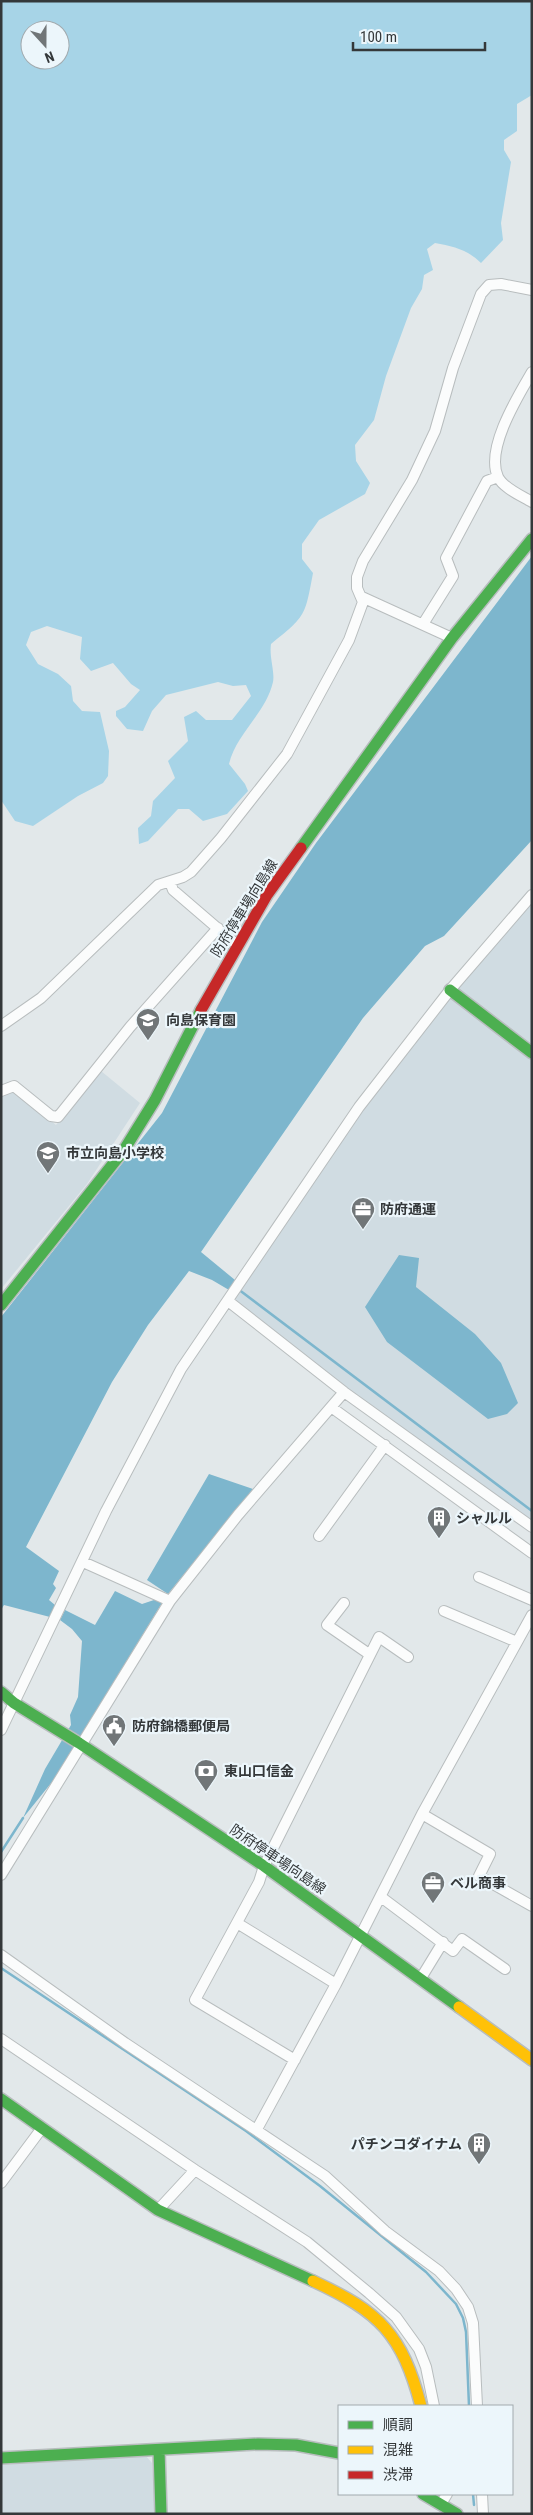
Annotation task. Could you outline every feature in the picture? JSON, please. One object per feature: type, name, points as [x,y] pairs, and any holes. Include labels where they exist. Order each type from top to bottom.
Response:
[{"type":"main road","name":"防府停車場向島線","points":[[1,1305],[124,1150],[155,1100],[237,944],[267,895],[452,638],[532,539]]},
{"type":"main road","points":[[450,990],[532,1053]]},
{"type":"main road","name":"防府停車場向島線","points":[[1,1692],[14,1703],[81,1744],[264,1866],[362,1935],[532,2060]]},
{"type":"main road","points":[[1,2099],[158,2210],[344,2295],[364,2307],[398,2342],[412,2372],[421,2405]]},
{"type":"main road","points":[[1,2458],[258,2444],[296,2445],[338,2453]]},
{"type":"main road","points":[[159,2450],[161,2514]]},
{"type":"main road","points":[[427,2495],[444,2499],[457,2514]]},
{"type":"street","points":[[1,1026],[41,998],[158,885],[170,882],[191,872],[221,838],[287,754],[349,640],[363,602],[357,588],[357,577],[363,561],[412,480],[435,431],[453,368],[481,294],[489,285],[502,284],[532,290]]},
{"type":"street","points":[[532,372],[507,418],[496,450],[498,477],[504,485],[532,502]]},
{"type":"street","points":[[423,624],[453,576],[446,558],[486,481],[498,477]]},
{"type":"street","points":[[362,596],[452,638]]},
{"type":"street","points":[[170,882],[174,890],[237,944]]},
{"type":"street","points":[[1,1730],[106,1511],[181,1369],[358,1107],[450,990],[532,895]]},
{"type":"street","points":[[1,1091],[14,1086],[51,1116],[58,1117],[124,1034],[218,928]]},
{"type":"street","points":[[228,1301],[344,1392],[532,1527]]},
{"type":"street","points":[[1,1875],[170,1601],[238,1515],[344,1392]]},
{"type":"street","points":[[331,1407],[532,1553]]},
{"type":"street","points":[[319,1536],[385,1445]]},
{"type":"street","points":[[83,1562],[170,1601]]},
{"type":"street","points":[[479,1577],[532,1600]]},
{"type":"street","points":[[344,1603],[327,1625],[369,1654]]},
{"type":"street","points":[[444,1611],[517,1642]]},
{"type":"street","points":[[257,2129],[362,1935],[422,1814],[532,1615]]},
{"type":"street","points":[[295,2060],[195,2000],[259,1882],[264,1866],[378,1637],[408,1657]]},
{"type":"street","points":[[422,1814],[490,1854],[479,1876],[532,1906]]},
{"type":"street","points":[[381,1898],[453,1951],[462,1939],[505,1968]]},
{"type":"street","points":[[237,1923],[336,1984]]},
{"type":"street","points":[[421,1978],[442,1942]]},
{"type":"street","points":[[1,1954],[125,2043],[325,2176],[385,2231],[438,2271],[456,2290],[468,2307],[473,2323],[478,2405]]},
{"type":"street","points":[[1,2038],[195,2170],[307,2242],[396,2317],[419,2348],[426,2367],[434,2405]]},
{"type":"street","points":[[1,2184],[42,2128]]},
{"type":"street","points":[[158,2210],[195,2170]]},
{"type":"street","points":[[482,2495],[483,2514]]},
{"type":"shaded area","points":[[1,1],[532,1],[532,95],[517,104],[517,131],[504,140],[504,150],[511,162],[501,223],[503,240],[481,263],[460,249],[435,243],[427,249],[433,270],[424,275],[422,289],[411,308],[386,376],[374,420],[355,445],[356,461],[370,483],[365,494],[319,520],[302,544],[302,559],[313,573],[308,598],[298,621],[271,644],[273,682],[264,704],[238,743],[229,764],[245,784],[248,791],[227,814],[203,821],[189,809],[178,809],[148,841],[139,844],[138,828],[151,816],[153,801],[175,778],[168,761],[188,741],[184,717],[196,711],[206,720],[232,720],[251,696],[246,685],[233,686],[218,682],[166,695],[152,711],[143,731],[127,729],[116,716],[116,711],[125,707],[140,690],[131,684],[113,663],[91,671],[80,659],[82,637],[47,626],[31,632],[26,645],[38,664],[58,674],[71,686],[73,701],[82,711],[100,712],[109,751],[108,776],[103,783],[78,796],[33,826],[15,821],[1,800]]},
{"type":"shaded area","points":[[532,556],[532,840],[444,936],[425,946],[363,1018],[201,1252],[235,1280],[229,1290],[212,1280],[189,1271],[148,1325],[112,1382],[26,1547],[59,1571],[53,1584],[56,1588],[49,1600],[55,1605],[50,1617],[4,1605],[1,1610],[1,1317],[162,1113],[262,922],[316,843]]},
{"type":"shaded area","points":[[532,895],[532,1527],[228,1301],[359,1107]]},
{"type":"shaded area","name":"市立向島小学校","points":[[101,1071],[140,1103],[87,1184],[1,1289],[1,1096],[15,1091],[56,1125]]},
{"type":"shaded area","points":[[399,1255],[419,1258],[416,1287],[475,1334],[501,1363],[518,1403],[507,1414],[488,1419],[387,1342],[365,1307]]},
{"type":"shaded area","points":[[209,1474],[253,1489],[168,1594],[147,1580]]},
{"type":"shaded area","points":[[115,1591],[142,1604],[157,1599],[162,1603],[56,1777],[23,1818],[45,1769],[71,1725],[70,1715],[78,1697],[82,1641],[72,1629],[60,1620],[65,1610],[95,1625]]},
{"type":"shaded area","points":[[146,2456],[152,2463],[156,2514],[1,2514],[1,2465]]},
{"type":"waterway","points":[[238,1289],[532,1511]]},
{"type":"waterway","points":[[1,1852],[23,1818]]},
{"type":"waterway","points":[[1,1968],[246,2131],[320,2186],[426,2272],[456,2304],[463,2318],[466,2332],[469,2405]]},
{"type":"waterway","points":[[473,2495],[474,2505]]},
{"type":"traffic: fast","points":[[301,848],[452,638],[532,539]]},
{"type":"traffic: fast","points":[[450,990],[532,1053]]},
{"type":"traffic: fast","points":[[1,1305],[124,1150],[155,1100],[201,1010]]},
{"type":"traffic: fast","points":[[1,1692],[14,1703],[79,1743],[264,1866],[459,2007]]},
{"type":"traffic: fast","points":[[1,2099],[158,2210],[313,2281]]},
{"type":"traffic: fast","points":[[1,2458],[258,2444],[296,2445],[338,2453]]},
{"type":"traffic: fast","points":[[159,2450],[161,2514]]},
{"type":"traffic: fast","points":[[425,2495],[457,2514]]},
{"type":"traffic: slow","points":[[459,2007],[532,2060]]},
{"type":"traffic: slow","points":[[313,2281],[355,2303],[372,2315],[385,2328],[406,2360],[421,2405]]},
{"type":"traffic: jam","points":[[201,1010],[267,895],[301,848]]},
{"type":"place","name":"向島保育園","points":[[148,1041]]},
{"type":"place","name":"市立向島小学校","points":[[48,1174]]},
{"type":"place","name":"防府通運","points":[[363,1230]]},
{"type":"place","name":"シャルル","points":[[439,1539]]},
{"type":"place","name":"防府錦橋郵便局","points":[[114,1747]]},
{"type":"place","name":"東山口信金","points":[[206,1792]]},
{"type":"place","name":"ベル商事","points":[[433,1904]]},
{"type":"place","name":"パチンコダイナム","points":[[479,2165]]}]
